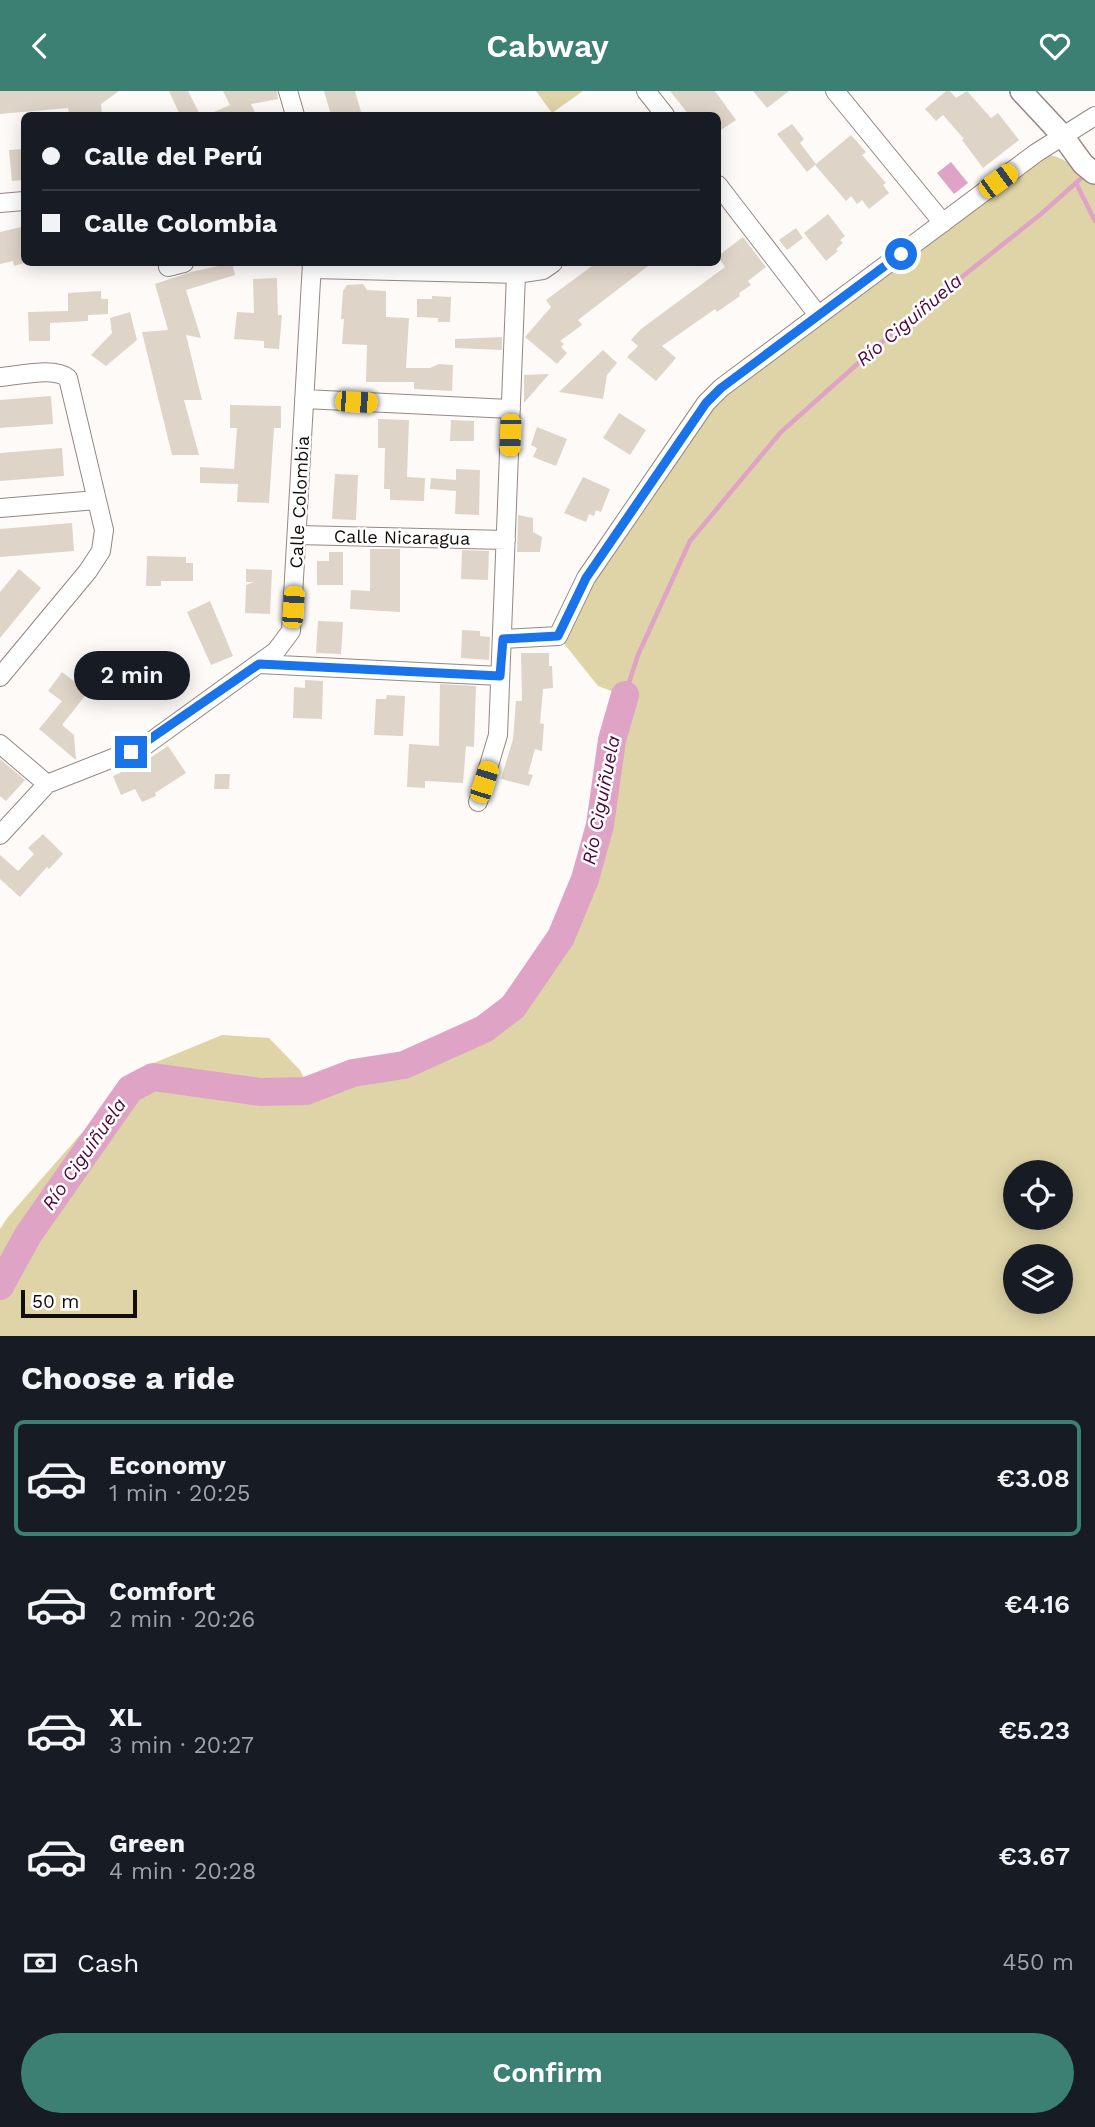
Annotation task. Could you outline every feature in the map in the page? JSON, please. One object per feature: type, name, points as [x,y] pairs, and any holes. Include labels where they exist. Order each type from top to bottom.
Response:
[{"type":"street","points":[[288,91],[294,112]]},
{"type":"street","points":[[646,91],[663,112]]},
{"type":"street","points":[[835,91],[943,223]]},
{"type":"street","points":[[1021,91],[1091,170]]},
{"type":"street","points":[[503,639],[558,636],[586,578],[706,403],[721,388],[1062,135],[1095,116]]},
{"type":"street","points":[[721,189],[818,315]]},
{"type":"street","points":[[0,203],[21,201]]},
{"type":"street","points":[[312,266],[516,274],[543,270],[549,266]]},
{"type":"street","name":"Calle Colombia","points":[[0,835],[47,784],[146,745],[276,651],[291,631],[312,266]]},
{"type":"street","points":[[478,802],[498,735],[516,274]]},
{"type":"street","points":[[0,377],[62,373],[68,378],[104,530],[100,551],[88,571],[0,677]]},
{"type":"street","points":[[304,399],[511,409]]},
{"type":"street","points":[[0,508],[97,500]]},
{"type":"street","name":"Calle Nicaragua","points":[[297,535],[506,540]]},
{"type":"street","points":[[259,664],[500,676]]},
{"type":"street","points":[[0,744],[47,784]]},
{"type":"shaded area","points":[[536,91],[583,91],[553,112]]},
{"type":"shaded area","points":[[1036,153],[1063,159],[1082,178],[1095,167],[1095,1336],[0,1336],[0,1229],[137,1070],[222,1035],[269,1038],[300,1070],[310,1090],[353,1073],[404,1065],[484,1029],[513,1007],[561,937],[585,879],[600,825],[612,740],[625,696],[598,686],[558,636],[706,403]]},
{"type":"shaded area","points":[[951,162],[968,183],[954,194],[937,173]]},
{"type":"building","points":[[0,91],[119,91],[101,104],[102,112],[69,112],[68,108],[0,114]]},
{"type":"building","points":[[169,91],[188,91],[198,112],[179,112]]},
{"type":"building","points":[[223,91],[277,91],[278,99],[251,104],[255,112],[214,112],[230,105]]},
{"type":"building","points":[[324,91],[355,91],[361,112],[330,112]]},
{"type":"building","points":[[670,91],[715,91],[736,120],[721,130],[721,112],[687,112]]},
{"type":"building","points":[[753,91],[789,91],[767,108]]},
{"type":"building","points":[[946,91],[950,91],[956,98],[967,91],[991,118],[998,113],[1019,140],[983,168],[962,140],[964,139],[943,115],[936,121],[925,109]]},
{"type":"building","points":[[792,124],[804,139],[800,143],[816,164],[851,135],[866,152],[862,155],[886,183],[883,185],[889,193],[869,209],[862,200],[857,204],[851,196],[846,201],[815,165],[807,172],[777,134]]},
{"type":"building","points":[[21,149],[21,180],[12,181],[9,150]]},
{"type":"building","points":[[828,214],[845,236],[840,240],[843,243],[836,249],[838,251],[826,261],[804,233]]},
{"type":"building","points":[[21,227],[21,264],[14,266],[13,261],[0,264],[0,232]]},
{"type":"building","points":[[796,228],[803,238],[787,250],[779,240]]},
{"type":"building","points":[[743,237],[766,267],[748,281],[751,285],[739,293],[740,296],[717,312],[715,309],[662,346],[676,358],[656,381],[627,357],[638,346],[631,340],[641,329],[725,267],[721,254]]},
{"type":"building","points":[[233,266],[235,275],[186,290],[201,338],[186,335],[202,400],[184,400],[199,455],[172,455],[142,332],[168,330],[155,284],[191,272]]},
{"type":"building","points":[[592,266],[648,266],[578,320],[582,325],[560,341],[564,344],[561,347],[567,353],[557,364],[525,337],[551,307],[546,300]]},
{"type":"building","points":[[277,278],[278,315],[282,315],[279,349],[264,348],[264,341],[234,339],[237,312],[254,313],[253,279]]},
{"type":"building","points":[[363,284],[367,290],[386,291],[386,317],[409,318],[406,368],[453,365],[452,391],[414,389],[414,382],[366,382],[367,345],[342,344],[344,319],[341,319],[343,291],[347,285]]},
{"type":"building","points":[[101,291],[101,299],[108,299],[108,314],[88,315],[88,321],[50,323],[50,341],[29,341],[28,312],[68,311],[68,293]]},
{"type":"building","points":[[432,296],[451,297],[450,322],[438,322],[438,318],[417,317],[417,299],[432,299]]},
{"type":"building","points":[[130,312],[137,340],[106,366],[91,355],[112,333],[110,318]]},
{"type":"building","points":[[502,337],[502,350],[455,348],[455,339]]},
{"type":"building","points":[[603,350],[617,363],[607,375],[603,399],[559,392]]},
{"type":"building","points":[[549,374],[524,403],[524,375]]},
{"type":"building","points":[[51,396],[53,424],[0,428],[0,400]]},
{"type":"building","points":[[230,405],[281,406],[281,428],[274,428],[269,503],[237,502],[238,484],[200,483],[200,467],[234,469],[237,428],[230,428]]},
{"type":"building","points":[[619,413],[646,430],[630,455],[603,438]]},
{"type":"building","points":[[378,419],[409,420],[407,477],[425,478],[424,501],[390,500],[390,489],[384,489],[385,448],[378,448]]},
{"type":"building","points":[[451,420],[474,421],[474,441],[450,441]]},
{"type":"building","points":[[537,427],[567,439],[556,466],[533,457],[537,448],[531,445]]},
{"type":"building","points":[[62,448],[64,476],[0,481],[0,453]]},
{"type":"building","points":[[456,469],[480,470],[479,515],[455,514],[456,491],[430,489],[431,478],[456,480]]},
{"type":"building","points":[[335,474],[358,475],[356,520],[332,519]]},
{"type":"building","points":[[583,477],[610,489],[601,512],[596,510],[594,516],[589,514],[586,522],[564,513]]},
{"type":"building","points":[[518,515],[533,518],[533,532],[542,537],[540,552],[517,552]]},
{"type":"building","points":[[72,523],[74,551],[0,557],[0,529]]},
{"type":"building","points":[[370,549],[400,549],[400,612],[350,609],[351,590],[370,591]]},
{"type":"building","points":[[462,550],[489,551],[488,580],[461,579]]},
{"type":"building","points":[[329,552],[343,552],[343,585],[317,585],[317,561],[329,561]]},
{"type":"building","points":[[147,556],[186,557],[186,563],[193,563],[193,581],[161,581],[161,586],[146,586]]},
{"type":"building","points":[[19,569],[41,588],[0,638],[0,592]]},
{"type":"building","points":[[246,569],[272,570],[270,614],[245,613],[246,585],[254,582],[246,582]]},
{"type":"building","points":[[210,601],[233,656],[211,665],[187,612]]},
{"type":"building","points":[[318,621],[343,622],[341,654],[316,653]]},
{"type":"building","points":[[462,630],[480,631],[480,636],[490,637],[489,660],[461,658]]},
{"type":"building","points":[[521,653],[549,653],[549,666],[552,666],[553,688],[543,689],[540,723],[544,724],[542,751],[535,749],[528,774],[533,775],[529,786],[501,779],[513,739],[516,701],[522,701]]},
{"type":"building","points":[[62,672],[88,692],[62,725],[74,735],[76,760],[39,729],[62,701],[48,691]]},
{"type":"building","points":[[305,680],[323,681],[322,719],[293,718],[294,687],[305,688]]},
{"type":"building","points":[[440,684],[476,686],[474,747],[466,746],[463,783],[425,781],[425,788],[407,787],[409,744],[439,746]]},
{"type":"building","points":[[387,695],[405,696],[403,736],[374,735],[376,699],[386,699]]},
{"type":"building","points":[[168,746],[186,773],[155,793],[156,796],[142,802],[135,789],[121,795],[113,776],[144,762]]},
{"type":"building","points":[[0,759],[25,780],[6,801],[0,796]]},
{"type":"building","points":[[215,774],[230,774],[229,789],[214,789]]},
{"type":"building","points":[[43,834],[63,854],[49,869],[47,867],[20,897],[0,879],[0,855],[18,871],[34,854],[28,848]]},
{"type":"waterway","name":"Río Ciguiñuela","points":[[625,695],[638,655],[690,541],[781,432],[900,326],[1041,214],[1086,174]]},
{"type":"waterway","points":[[1076,183],[1095,221]]},
{"type":"waterway","name":"Río Ciguiñuela","points":[[0,1286],[28,1235],[130,1089],[153,1077],[260,1092],[306,1091],[353,1073],[404,1065],[484,1029],[513,1007],[561,937],[585,879],[600,825],[612,740],[625,695]]},
{"type":"route","points":[[131,752],[146,745],[259,664],[500,676],[503,639],[558,636],[586,578],[713,395],[901,254]]}]
